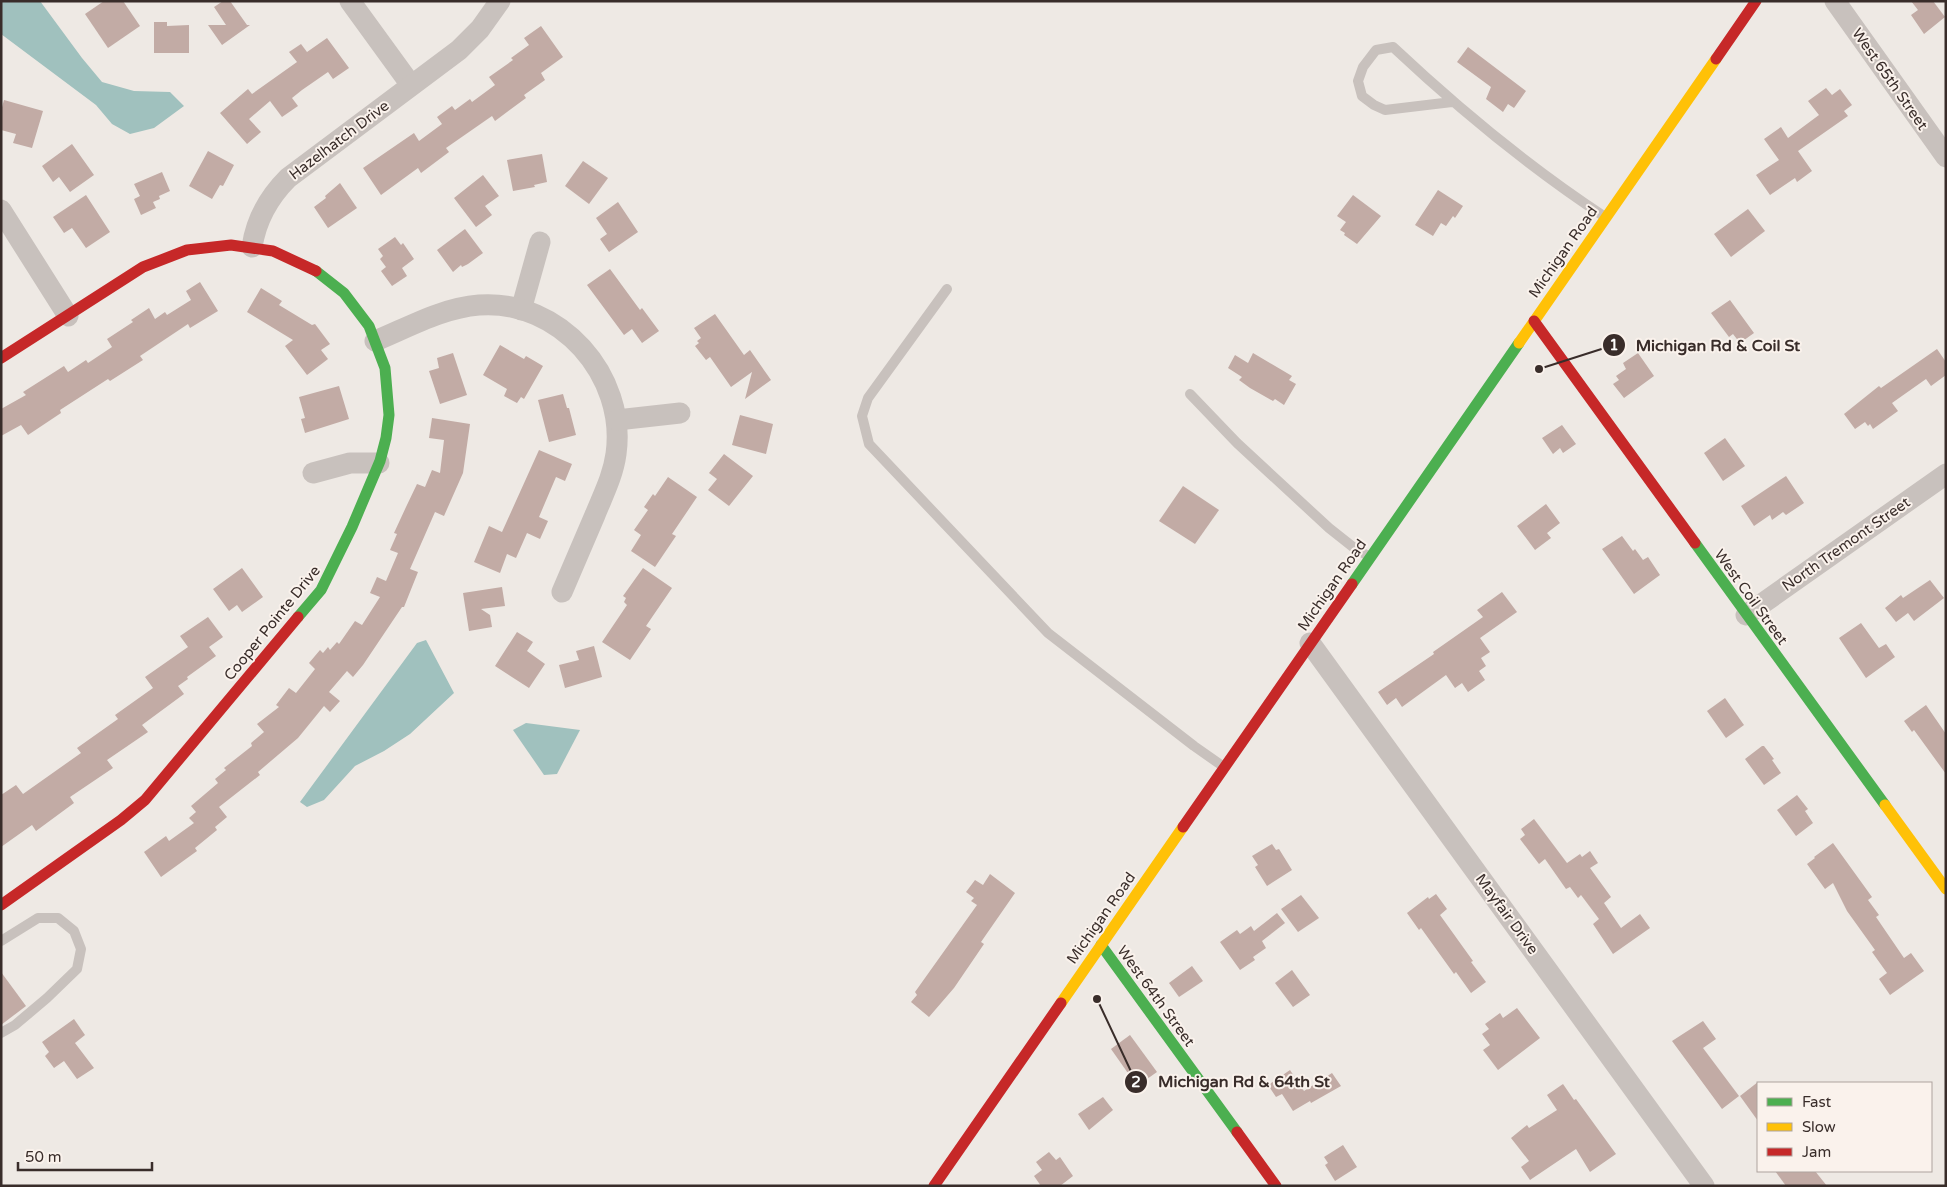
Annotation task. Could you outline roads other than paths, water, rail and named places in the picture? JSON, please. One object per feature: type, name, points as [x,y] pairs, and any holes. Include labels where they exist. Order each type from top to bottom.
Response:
[{"type":"street","points":[[350,1],[411,85]]},
{"type":"street","name":"Hazelhatch Drive","points":[[252,247],[255,230],[262,214],[276,191],[288,178],[467,43],[488,20],[500,1]]},
{"type":"street","name":"Michigan Road","points":[[934,1186],[1756,1]]},
{"type":"street","name":"West 65th Street","points":[[1835,1],[1946,157]]},
{"type":"street","points":[[1,210],[68,316]]},
{"type":"street","points":[[522,310],[540,242]]},
{"type":"street","points":[[1,358],[144,267],[167,256],[209,246],[252,247]]},
{"type":"street","name":"Cooper Pointe Drive","points":[[1,905],[122,820],[155,789],[321,590],[335,567],[379,463],[388,430],[389,397],[386,373],[370,326],[351,299],[327,276],[299,260],[268,249],[252,247]]},
{"type":"street","points":[[375,341],[449,310],[491,305],[522,310],[546,319],[574,339],[596,364],[611,396],[617,420],[616,454],[612,474],[562,592]]},
{"type":"street","name":"West Coil Street","points":[[1534,321],[1946,889]]},
{"type":"street","points":[[617,420],[680,413]]},
{"type":"street","points":[[313,474],[350,464],[379,463]]},
{"type":"street","name":"North Tremont Street","points":[[1746,615],[1946,474]]},
{"type":"street","name":"Mayfair Drive","points":[[1310,643],[1704,1186]]},
{"type":"street","name":"West 64th Street","points":[[1101,945],[1276,1186]]},
{"type":"lane","points":[[1452,102],[1385,110],[1362,96],[1358,81],[1363,67],[1376,50],[1393,48],[1452,102],[1492,135],[1606,217]]},
{"type":"lane","points":[[947,289],[868,398],[862,416],[869,444],[1048,633],[1224,767]]},
{"type":"lane","points":[[1190,394],[1237,443],[1329,528],[1353,547],[1370,557]]},
{"type":"lane","points":[[1,941],[38,918],[58,918],[74,931],[81,949],[77,968],[34,1009],[15,1025],[1,1033]]},
{"type":"water","points":[[1,1],[40,1],[102,82],[134,91],[170,92],[184,106],[154,128],[130,134],[112,124],[96,105],[1,34]]},
{"type":"water","points":[[426,640],[454,693],[410,734],[384,751],[355,766],[324,800],[307,807],[300,802],[417,643]]},
{"type":"water","points":[[526,723],[580,730],[557,774],[544,775],[513,730]]},
{"type":"place","name":"Michigan Rd & Coil St","points":[[1539,369]]},
{"type":"place","name":"Michigan Rd & 64th St","points":[[1097,999]]}]
